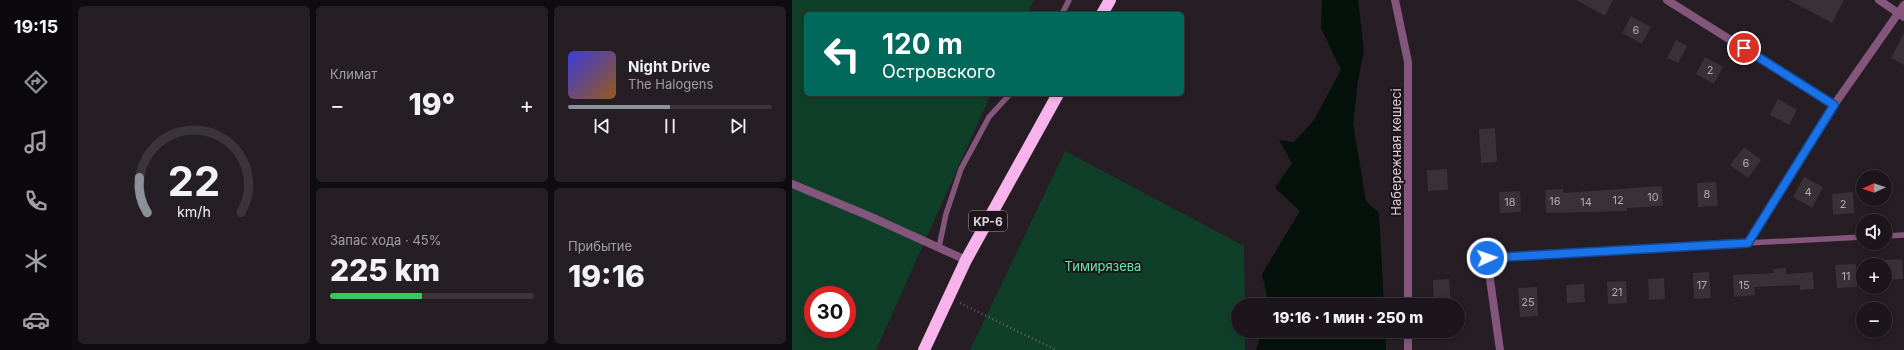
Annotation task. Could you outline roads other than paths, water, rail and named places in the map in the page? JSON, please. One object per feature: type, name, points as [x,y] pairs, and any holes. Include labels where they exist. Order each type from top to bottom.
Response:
[{"type":"highway","points":[[1103,12],[1110,0]]},
{"type":"highway","name":"KP-6","points":[[924,350],[966,260],[1057,96]]},
{"type":"street","name":"Набережная көшесі","points":[[1395,0],[1408,62],[1408,298]]},
{"type":"street","points":[[1667,0],[1834,105]]},
{"type":"street","points":[[1879,0],[1901,15]]},
{"type":"street","points":[[1500,350],[1487,258],[1748,243],[1834,105],[1901,15],[1904,5]]},
{"type":"street","points":[[792,194],[794,185],[966,260]]},
{"type":"street","points":[[1408,338],[1408,350]]},
{"type":"lane","points":[[1063,12],[1069,0]]},
{"type":"lane","points":[[939,247],[946,214],[961,169],[989,117],[1008,96]]},
{"type":"lane","points":[[1892,235],[1904,234]]},
{"type":"lane","points":[[1748,243],[1856,237]]},
{"type":"park label","name":"Тимирязева","points":[[1103,266]]}]
